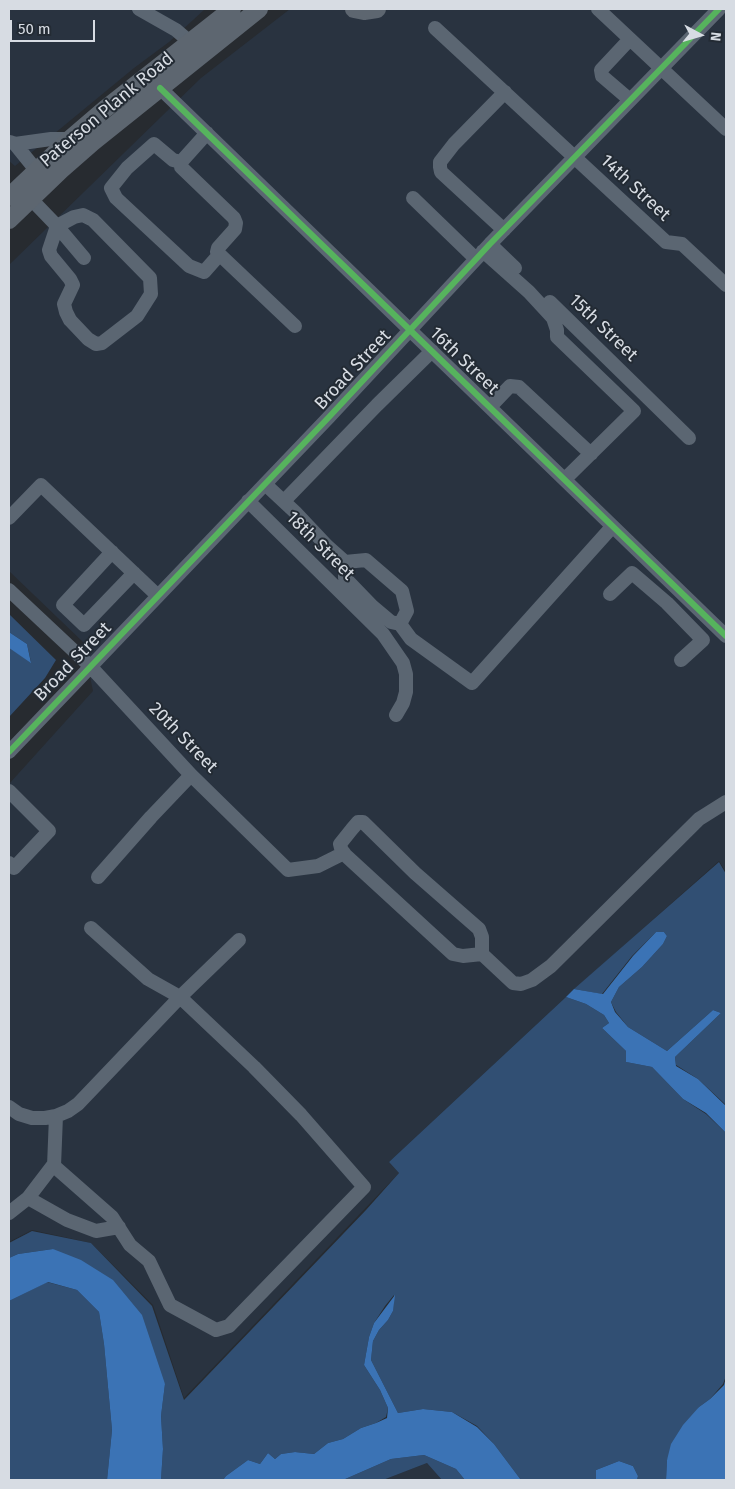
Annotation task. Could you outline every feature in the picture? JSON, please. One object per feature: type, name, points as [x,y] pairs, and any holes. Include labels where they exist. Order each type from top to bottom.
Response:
[{"type":"main road","name":"Paterson Plank Road","points":[[9,220],[93,142],[260,9]]},
{"type":"main road","points":[[354,9],[364,11],[377,9]]},
{"type":"main road","name":"Paterson Plank Road","points":[[9,197],[70,139],[190,42],[223,12]]},
{"type":"street","points":[[139,9],[176,30],[190,42]]},
{"type":"street","points":[[598,9],[726,129]]},
{"type":"street","name":"Broad Street","points":[[9,752],[504,230],[719,9]]},
{"type":"street","name":"14th Street","points":[[435,28],[666,242],[682,244],[726,284]]},
{"type":"street","points":[[630,39],[601,70],[602,76],[630,100]]},
{"type":"street","name":"16th Street","points":[[160,88],[726,636]]},
{"type":"street","points":[[504,92],[454,144],[440,162],[440,167],[441,172],[504,230]]},
{"type":"street","points":[[207,133],[181,162],[181,167],[234,218],[236,223],[235,229],[218,248],[217,252],[295,326]]},
{"type":"street","points":[[12,143],[70,139]]},
{"type":"street","points":[[12,143],[36,170]]},
{"type":"street","points":[[181,162],[173,160],[154,144],[127,168],[111,188],[116,198],[188,266],[204,272],[219,254]]},
{"type":"street","points":[[414,198],[483,252],[529,292],[553,318],[557,330],[556,338],[634,411],[565,479]]},
{"type":"street","points":[[31,199],[84,258]]},
{"type":"street","points":[[83,215],[92,220],[150,278],[151,294],[137,316],[102,343],[96,344],[88,339],[70,320],[66,312],[64,304],[73,285],[51,256],[49,250],[57,226],[74,217],[83,215]]},
{"type":"street","name":"15th Street","points":[[483,252],[689,438]]},
{"type":"street","points":[[284,501],[377,404],[432,351]]},
{"type":"street","points":[[490,408],[510,386],[519,387],[591,454]]},
{"type":"street","points":[[265,484],[345,562],[366,560],[402,591],[407,611],[400,624]]},
{"type":"street","points":[[9,518],[41,485],[158,596]]},
{"type":"street","name":"18th Street","points":[[248,501],[383,634],[403,663],[408,683],[403,703],[396,716]]},
{"type":"street","points":[[345,562],[345,578],[372,606],[391,622],[400,624],[411,638],[472,683],[612,527]]},
{"type":"street","points":[[112,552],[63,605],[84,625],[134,572]]},
{"type":"street","points":[[610,594],[632,574],[667,603],[702,640],[681,660]]},
{"type":"street","name":"20th Street","points":[[9,590],[90,666],[191,775],[288,870],[318,866],[344,853]]},
{"type":"street","points":[[667,603],[680,592]]},
{"type":"street","points":[[98,877],[191,775]]},
{"type":"street","points":[[9,791],[50,831],[14,868],[9,863]]},
{"type":"street","points":[[482,954],[463,956],[453,954],[344,853],[340,844],[358,822],[363,822],[415,873],[480,929],[482,954],[513,983],[521,984],[532,980],[551,966],[699,819],[726,802]]},
{"type":"street","points":[[54,1164],[112,1217],[130,1245],[149,1261],[170,1305],[216,1330],[229,1326],[364,1187],[301,1115],[254,1067],[180,997],[148,979],[91,928]]},
{"type":"street","points":[[9,1107],[19,1114],[32,1118],[45,1118],[68,1111],[78,1104],[180,997],[239,940]]},
{"type":"street","points":[[9,1213],[28,1198],[54,1164],[56,1116]]},
{"type":"street","points":[[28,1198],[67,1220],[96,1231],[118,1227]]},
{"type":"shaded area","points":[[9,9],[205,9],[169,42],[134,68],[15,166],[9,161]]},
{"type":"shaded area","points":[[290,9],[726,9],[726,872],[719,861],[566,997],[389,1162],[399,1173],[184,1398],[153,1305],[91,1243],[32,1230],[9,1242],[9,784],[93,691],[83,642],[9,571],[9,265],[201,78]]},
{"type":"shaded area","points":[[9,614],[56,660],[45,678],[9,717],[9,648],[31,662],[27,644],[9,632]]},
{"type":"shaded area","points":[[719,862],[726,874],[726,1105],[698,1079],[676,1065],[675,1057],[721,1013],[713,1010],[667,1051],[628,1027],[611,1002],[619,987],[642,967],[663,944],[667,936],[664,932],[656,932],[632,956],[602,994],[574,989]]},
{"type":"shaded area","points":[[566,997],[586,1004],[604,1015],[609,1023],[602,1028],[626,1051],[626,1062],[652,1067],[683,1099],[706,1114],[726,1133],[726,1376],[723,1384],[710,1399],[699,1407],[667,1460],[666,1480],[637,1480],[638,1476],[633,1466],[619,1461],[596,1470],[596,1480],[521,1480],[494,1444],[477,1426],[452,1412],[423,1409],[398,1413],[371,1360],[373,1341],[393,1311],[394,1295],[374,1323],[369,1337],[364,1365],[380,1390],[388,1408],[386,1417],[361,1428],[343,1439],[328,1443],[314,1454],[295,1452],[281,1454],[275,1459],[268,1453],[260,1464],[248,1460],[223,1480],[161,1480],[163,1449],[161,1416],[165,1384],[53,1249],[18,1254],[9,1258],[9,1243],[32,1231],[91,1243],[152,1306],[184,1400],[399,1173],[389,1162]]},
{"type":"shaded area","points":[[47,1282],[77,1290],[99,1312],[112,1430],[107,1480],[9,1480],[9,1301]]},
{"type":"shaded area","points":[[424,1455],[456,1469],[465,1480],[442,1480],[427,1463],[383,1480],[343,1480],[391,1459]]},
{"type":"shaded area","points":[[427,1463],[442,1480],[383,1480]]},
{"type":"water","points":[[9,632],[27,644],[31,663],[9,648]]},
{"type":"water","points":[[656,932],[664,932],[667,936],[663,944],[642,967],[619,987],[611,1002],[615,1012],[628,1027],[667,1051],[713,1010],[721,1013],[675,1057],[676,1066],[698,1079],[726,1106],[726,1133],[706,1113],[683,1099],[652,1067],[626,1062],[626,1051],[602,1028],[609,1023],[604,1015],[586,1004],[566,997],[574,989],[603,994],[633,956]]},
{"type":"water","points":[[53,1249],[81,1260],[113,1280],[142,1315],[165,1384],[161,1416],[163,1449],[161,1480],[107,1480],[112,1430],[99,1312],[77,1290],[48,1282],[9,1301],[9,1258],[18,1254]]},
{"type":"water","points":[[395,1295],[393,1311],[373,1341],[371,1360],[398,1413],[423,1409],[452,1412],[477,1427],[494,1444],[521,1480],[465,1480],[456,1469],[424,1455],[391,1459],[343,1480],[223,1480],[248,1460],[260,1464],[268,1453],[275,1459],[281,1454],[295,1452],[314,1454],[328,1443],[343,1439],[361,1428],[387,1418],[388,1408],[380,1390],[364,1365],[369,1337],[374,1323]]},
{"type":"water","points":[[726,1377],[726,1480],[666,1480],[667,1460],[671,1444],[683,1425],[699,1407],[724,1385]]},
{"type":"water","points":[[619,1461],[633,1466],[638,1476],[637,1480],[596,1480],[596,1470]]},
{"type":"cycle path","points":[[9,752],[329,417],[490,244],[719,9]]},
{"type":"cycle path","points":[[160,88],[726,636]]}]
